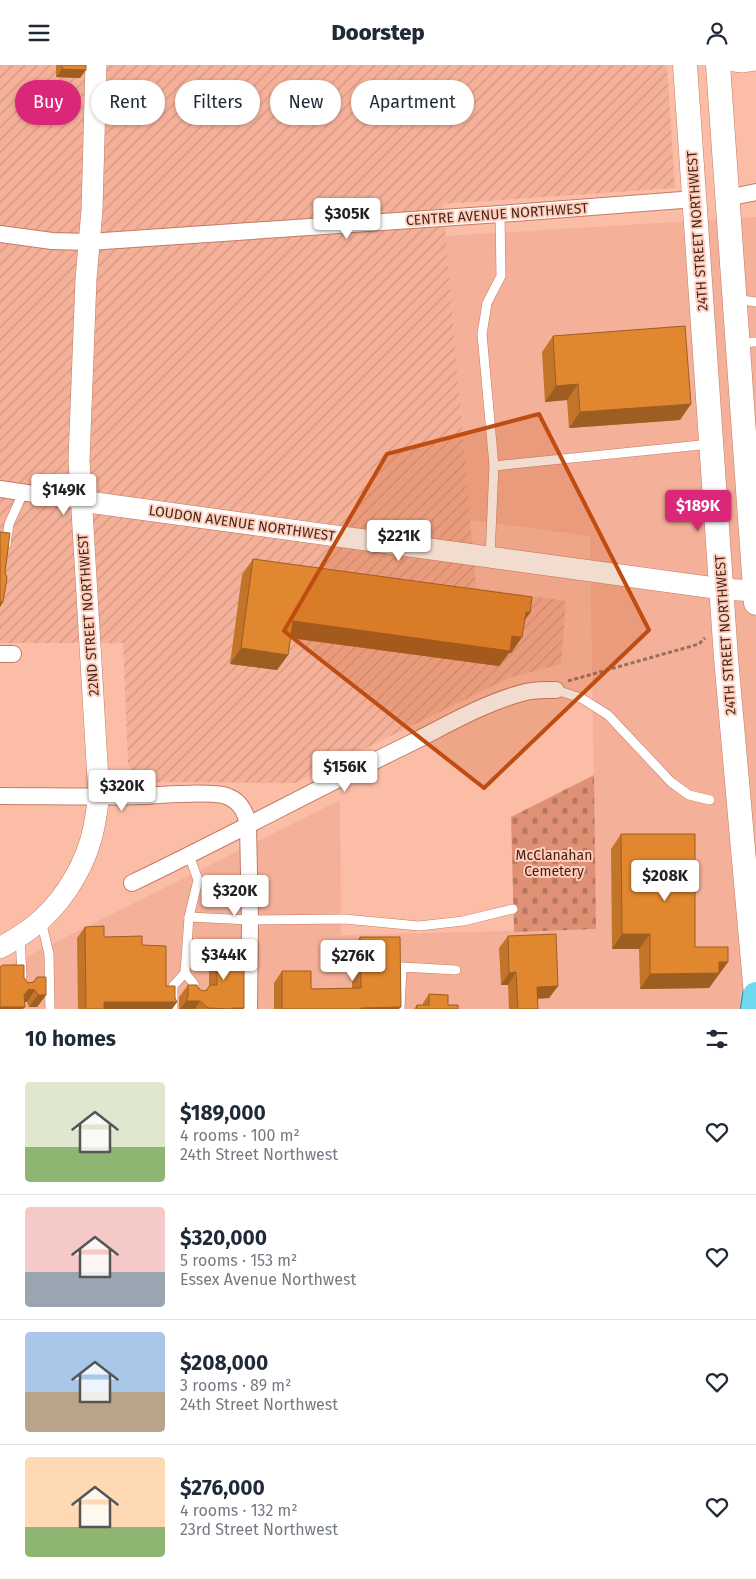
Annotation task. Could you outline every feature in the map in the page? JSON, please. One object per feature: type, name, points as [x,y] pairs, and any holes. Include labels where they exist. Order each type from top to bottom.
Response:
[{"type":"main road","name":"24TH STREET NORTHWEST","points":[[685,65],[726,658],[753,928],[756,995]]},
{"type":"main road","points":[[718,65],[727,198],[745,301],[756,595]]},
{"type":"main road","points":[[754,1009],[756,995]]},
{"type":"street","name":"22ND STREET NORTHWEST","points":[[0,949],[41,921],[60,900],[74,879],[85,857],[94,828],[99,797],[79,460],[86,279],[92,210],[96,65]]},
{"type":"street","points":[[727,198],[756,193]]},
{"type":"street","name":"CENTRE AVENUE NORTHWEST","points":[[0,234],[52,241],[89,242],[500,215],[695,199]]},
{"type":"street","name":"LOUDON AVENUE NORTHWEST","points":[[0,489],[756,595]]},
{"type":"street","points":[[132,883],[490,705],[523,692],[541,689],[556,690]]},
{"type":"street","points":[[0,796],[99,797],[202,794],[223,795],[233,799],[242,807],[247,817],[248,826],[249,1009]]},
{"type":"lane","points":[[718,65],[742,68],[756,67]]},
{"type":"lane","points":[[490,557],[494,466],[482,334],[487,303],[501,275],[500,215]]},
{"type":"lane","points":[[494,466],[712,444]]},
{"type":"lane","points":[[5,552],[9,524],[23,493]]},
{"type":"lane","points":[[556,690],[581,698],[608,715],[671,782],[689,795],[710,800]]},
{"type":"lane","points":[[173,1009],[173,986],[185,973],[189,917],[198,880],[190,855]]},
{"type":"lane","points":[[189,917],[250,920],[344,919],[419,926],[463,921],[513,909]]},
{"type":"lane","points":[[41,921],[49,954],[50,1009]]},
{"type":"lane","points":[[20,937],[22,989]]},
{"type":"lane","points":[[400,1009],[402,967],[456,970]]},
{"type":"lane","points":[[185,973],[194,984],[195,997]]},
{"type":"path","points":[[556,690],[564,682],[699,644],[707,636]]},
{"type":"highlighted area","points":[[539,414],[649,630],[484,788],[284,631],[387,454]]},
{"type":"shaded area","points":[[0,65],[667,65],[675,188],[443,204],[476,588],[566,601],[561,664],[509,678],[295,783],[155,782],[135,776],[128,764],[123,643],[0,643]]},
{"type":"shaded area","points":[[756,217],[756,990],[740,992],[740,1009],[0,1009],[0,970],[340,800],[341,935],[596,929],[590,536],[470,520],[446,236]]},
{"type":"green space","name":"McClanahan Cemetery","points":[[594,775],[596,929],[514,932],[511,817]]},
{"type":"building","points":[[62,65],[86,65],[86,70],[62,69]]},
{"type":"building","points":[[685,326],[691,404],[580,412],[578,384],[556,386],[553,336]]},
{"type":"building","points":[[0,532],[10,533],[5,572],[7,578],[3,602],[0,602]]},
{"type":"building","points":[[253,559],[532,597],[530,613],[526,612],[522,637],[512,636],[510,651],[293,621],[288,655],[241,648]]},
{"type":"building","points":[[621,834],[695,834],[695,947],[728,947],[728,962],[719,962],[719,973],[650,974],[650,934],[622,934]]},
{"type":"building","points":[[104,926],[104,937],[142,936],[142,945],[166,946],[166,986],[175,986],[177,1002],[104,1002],[104,1009],[86,1009],[85,927]]},
{"type":"building","points":[[556,934],[558,986],[537,987],[538,1009],[518,1009],[516,972],[509,973],[508,936]]},
{"type":"building","points":[[360,937],[400,937],[401,1007],[282,1009],[282,971],[311,971],[311,989],[361,988]]},
{"type":"building","points":[[217,944],[244,944],[244,1008],[208,1008],[200,1001],[186,1001],[188,985],[197,985],[203,991],[207,990],[210,985],[217,985]]},
{"type":"building","points":[[3,965],[24,965],[24,978],[28,983],[34,982],[37,977],[46,977],[46,995],[38,995],[35,990],[29,989],[24,995],[25,1007],[0,1007],[0,967]]},
{"type":"building","points":[[429,994],[448,995],[448,1005],[458,1005],[458,1009],[417,1009],[417,1005],[429,1005]]}]
